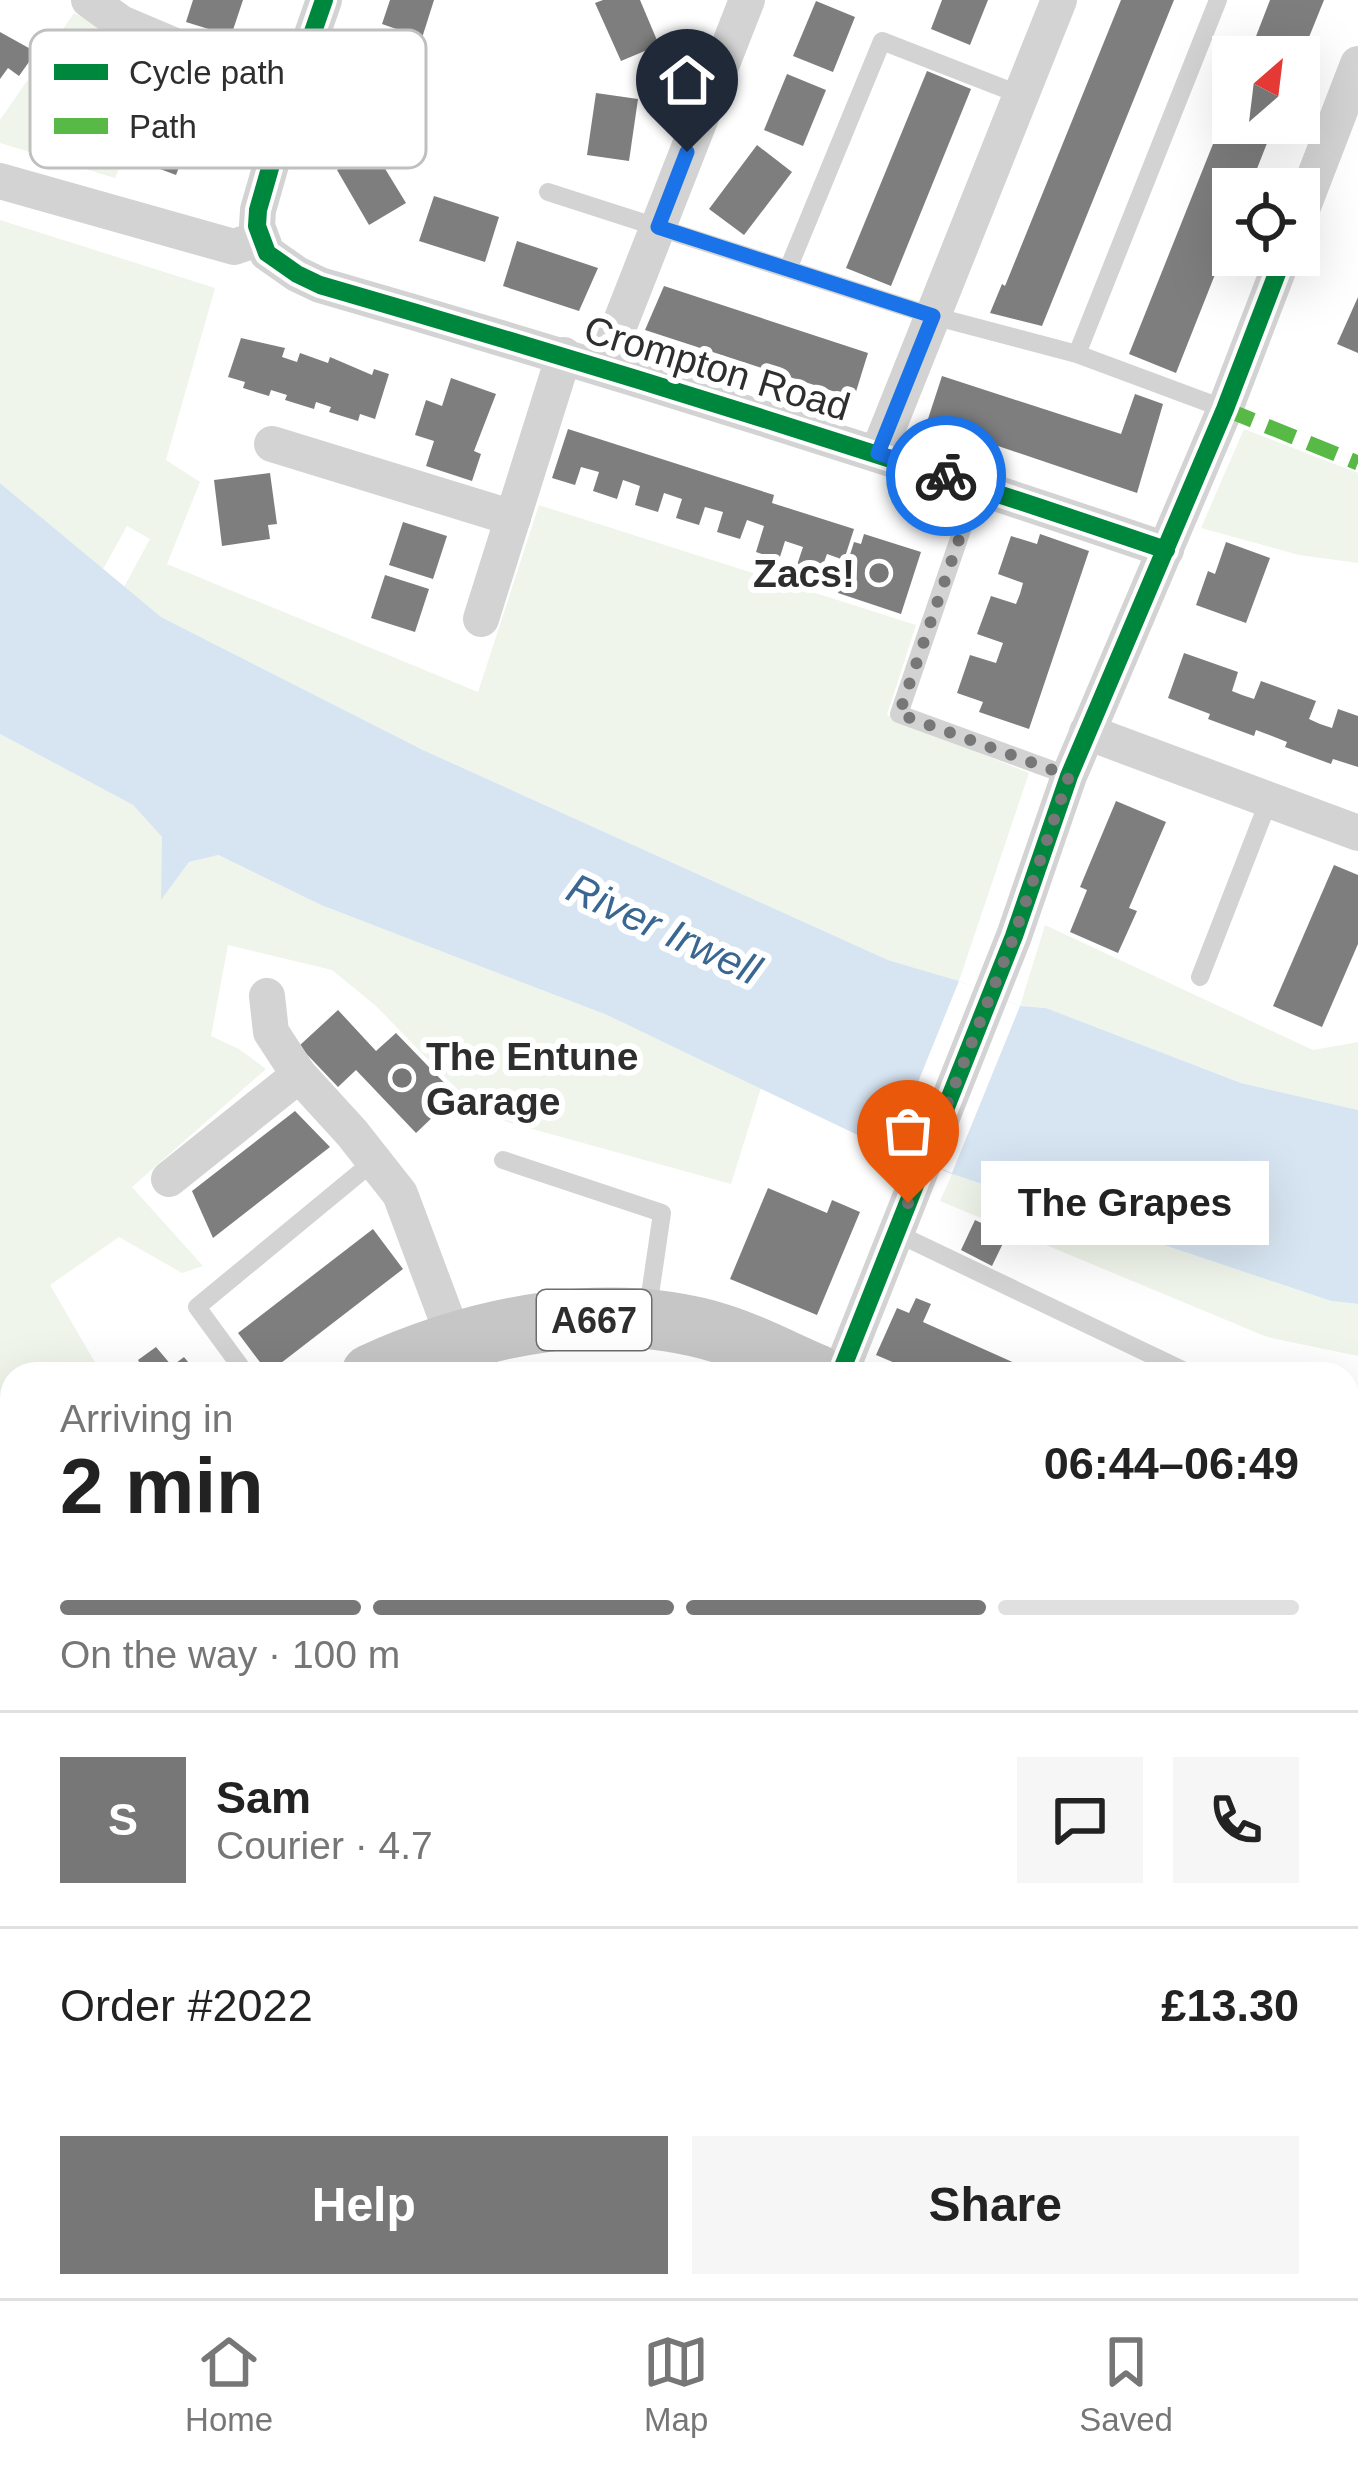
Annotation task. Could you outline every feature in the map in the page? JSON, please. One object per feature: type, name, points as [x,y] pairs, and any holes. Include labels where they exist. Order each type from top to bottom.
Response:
[{"type":"main road","name":"A667","points":[[414,1362],[516,1327],[646,1321],[722,1334],[788,1362]]},
{"type":"street","points":[[89,0],[140,30]]},
{"type":"street","points":[[314,30],[324,0]]},
{"type":"street","points":[[603,367],[747,0]]},
{"type":"street","points":[[878,453],[1059,0]]},
{"type":"street","points":[[1318,168],[1358,64]]},
{"type":"street","points":[[0,181],[234,247],[260,238],[258,210],[270,168]]},
{"type":"street","name":"Crompton Road","points":[[260,238],[280,264],[320,285],[878,453],[1166,550]]},
{"type":"street","points":[[845,1362],[1014,936],[1069,776],[1225,410],[1276,276]]},
{"type":"street","points":[[481,620],[564,355]]},
{"type":"street","points":[[272,443],[513,518]]},
{"type":"street","points":[[1087,732],[1358,833]]},
{"type":"street","points":[[267,996],[271,1031],[299,1076],[400,1194],[457,1350]]},
{"type":"street","points":[[169,1179],[299,1076]]},
{"type":"lane","points":[[1077,354],[1218,0]]},
{"type":"lane","points":[[788,268],[881,40],[1022,95]]},
{"type":"lane","points":[[548,192],[933,316],[1077,354],[1225,410]]},
{"type":"lane","points":[[977,487],[899,714],[1069,776]]},
{"type":"lane","points":[[1200,977],[1269,800]]},
{"type":"lane","points":[[502,1160],[662,1213],[646,1321]]},
{"type":"lane","points":[[237,1362],[197,1307],[374,1161]]},
{"type":"lane","points":[[902,1218],[1163,1362]]},
{"type":"shaded area","points":[[74,13],[106,30],[62,30]]},
{"type":"shaded area","points":[[30,77],[30,152],[0,143],[0,120]]},
{"type":"shaded area","points":[[82,168],[119,168],[115,178]]},
{"type":"shaded area","points":[[0,220],[215,288],[166,460],[200,482],[167,564],[478,692],[539,505],[916,625],[887,715],[1029,773],[959,981],[888,960],[423,750],[161,617],[124,587],[150,539],[127,526],[103,569],[0,483]]},
{"type":"shaded area","points":[[1244,429],[1358,473],[1358,563],[1299,555],[1201,528]]},
{"type":"shaded area","points":[[0,734],[133,805],[162,837],[162,898],[189,862],[217,855],[321,905],[607,1015],[761,1088],[731,1184],[482,1115],[376,1006],[332,970],[228,945],[211,1036],[266,1069],[132,1187],[203,1266],[182,1273],[119,1237],[50,1285],[95,1362],[0,1362]]},
{"type":"shaded area","points":[[1045,925],[1313,1050],[1358,1042],[1358,1110],[1241,1083],[1046,1008],[1020,1006]]},
{"type":"shaded area","points":[[952,1174],[1331,1301],[1358,1304],[1358,1356],[1267,1337],[940,1201]]},
{"type":"water","name":"River Irwell","points":[[0,483],[161,617],[423,750],[888,960],[1020,1006],[1046,1008],[1241,1083],[1358,1110],[1358,1304],[1331,1301],[952,1174],[868,1140],[607,1015],[321,905],[218,855],[189,862],[161,900],[162,837],[133,805],[0,734]]},
{"type":"pier","points":[[959,981],[1020,1006],[952,1173],[891,1149]]},
{"type":"building","points":[[193,0],[243,0],[233,30],[186,22]]},
{"type":"building","points":[[390,0],[434,0],[425,30],[382,24]]},
{"type":"building","points":[[640,0],[659,45],[621,61],[595,3]]},
{"type":"building","points":[[942,0],[988,0],[970,45],[931,29]]},
{"type":"building","points":[[1121,0],[1174,0],[1042,326],[990,313],[1002,284],[1005,286]]},
{"type":"building","points":[[1270,0],[1324,0],[1309,36],[1256,36]]},
{"type":"building","points":[[816,1],[855,17],[833,72],[793,56]]},
{"type":"building","points":[[0,32],[30,49],[30,60],[19,76],[8,68],[0,79]]},
{"type":"building","points":[[927,71],[971,89],[891,286],[846,268]]},
{"type":"building","points":[[787,74],[826,90],[803,146],[764,130]]},
{"type":"building","points":[[596,93],[638,99],[629,161],[587,155]]},
{"type":"building","points":[[1213,144],[1267,144],[1257,168],[1212,168],[1214,276],[1176,373],[1129,354]]},
{"type":"building","points":[[757,145],[792,172],[744,235],[709,209]]},
{"type":"building","points":[[385,168],[406,203],[369,225],[337,170]]},
{"type":"building","points":[[434,196],[499,217],[485,262],[419,241]]},
{"type":"building","points":[[517,241],[598,268],[579,311],[503,286]]},
{"type":"building","points":[[664,286],[868,353],[854,398],[645,330]]},
{"type":"building","points":[[1358,297],[1358,353],[1337,344]]},
{"type":"building","points":[[241,338],[285,348],[282,357],[297,362],[300,353],[328,363],[330,357],[372,375],[374,369],[389,374],[375,419],[360,414],[358,421],[329,412],[331,407],[316,402],[314,409],[271,390],[269,396],[243,388],[245,382],[228,377]]},
{"type":"building","points":[[942,376],[1121,434],[1135,394],[1163,404],[1137,493],[927,422]]},
{"type":"building","points":[[451,378],[496,394],[474,451],[481,454],[472,481],[426,466],[434,441],[415,435],[426,400],[442,406]]},
{"type":"building","points":[[568,429],[774,495],[772,503],[854,529],[844,560],[827,554],[820,573],[797,565],[803,547],[785,541],[779,560],[756,552],[764,526],[747,520],[740,539],[717,532],[723,512],[705,507],[699,525],[676,518],[682,499],[664,493],[658,512],[635,505],[640,486],[623,480],[617,499],[593,491],[599,472],[581,467],[575,485],[552,478]]},
{"type":"building","points":[[270,473],[277,524],[268,525],[270,539],[222,546],[214,480]]},
{"type":"building","points":[[403,522],[447,536],[433,579],[389,565]]},
{"type":"building","name":"Zacs!","points":[[864,534],[921,552],[901,614],[838,593],[854,542],[861,544]]},
{"type":"building","points":[[1040,534],[1089,551],[1029,729],[979,712],[983,702],[957,693],[970,655],[996,663],[1003,643],[977,634],[991,596],[1016,604],[1020,594],[1023,583],[998,574],[1011,536],[1037,544]]},
{"type":"building","points":[[1226,542],[1270,558],[1246,623],[1196,605],[1208,571],[1215,574]]},
{"type":"building","points":[[385,575],[429,589],[415,632],[371,618]]},
{"type":"building","points":[[1184,653],[1238,672],[1232,691],[1242,695],[1254,699],[1261,681],[1316,701],[1309,719],[1320,724],[1332,728],[1338,709],[1358,716],[1358,767],[1333,759],[1331,764],[1256,730],[1254,736],[1208,719],[1210,714],[1168,698]]},
{"type":"building","points":[[1116,801],[1166,822],[1129,908],[1137,911],[1118,953],[1070,932],[1087,890],[1080,887]]},
{"type":"building","points":[[1334,865],[1358,875],[1358,944],[1322,1027],[1273,1006]]},
{"type":"building","name":"The Entune Garage","points":[[338,1010],[376,1051],[396,1033],[456,1095],[416,1133],[356,1070],[338,1087],[299,1046]]},
{"type":"building","points":[[295,1111],[330,1147],[213,1238],[192,1191]]},
{"type":"building","points":[[768,1188],[827,1213],[832,1200],[860,1212],[817,1315],[730,1279]]},
{"type":"building","points":[[975,1220],[1007,1235],[992,1266],[961,1250]]},
{"type":"building","points":[[373,1229],[403,1269],[282,1362],[260,1362],[238,1333]]},
{"type":"building","points":[[916,1298],[931,1304],[923,1322],[1012,1362],[893,1362],[876,1355],[897,1308],[909,1313]]},
{"type":"building","points":[[156,1347],[169,1362],[139,1362]]},
{"type":"marked path","points":[[1225,409],[1358,463]]},
{"type":"cycle path","points":[[314,30],[324,0]]},
{"type":"cycle path","points":[[270,168],[257,226],[267,253],[320,285],[744,413],[1166,550]]},
{"type":"cycle path","points":[[845,1362],[1014,936],[1069,776],[1225,409],[1276,276]]},
{"type":"way so far","points":[[908,1203],[1014,936],[1069,776],[899,714],[977,487],[946,476]]},
{"type":"place","name":"Zacs!","points":[[879,573]]},
{"type":"place","name":"The Entune Garage","points":[[402,1078]]},
{"type":"place","name":"The Grapes","points":[[908,1203]]},
{"type":"route","points":[[687,152],[658,227],[933,316],[878,453],[946,476]]}]
